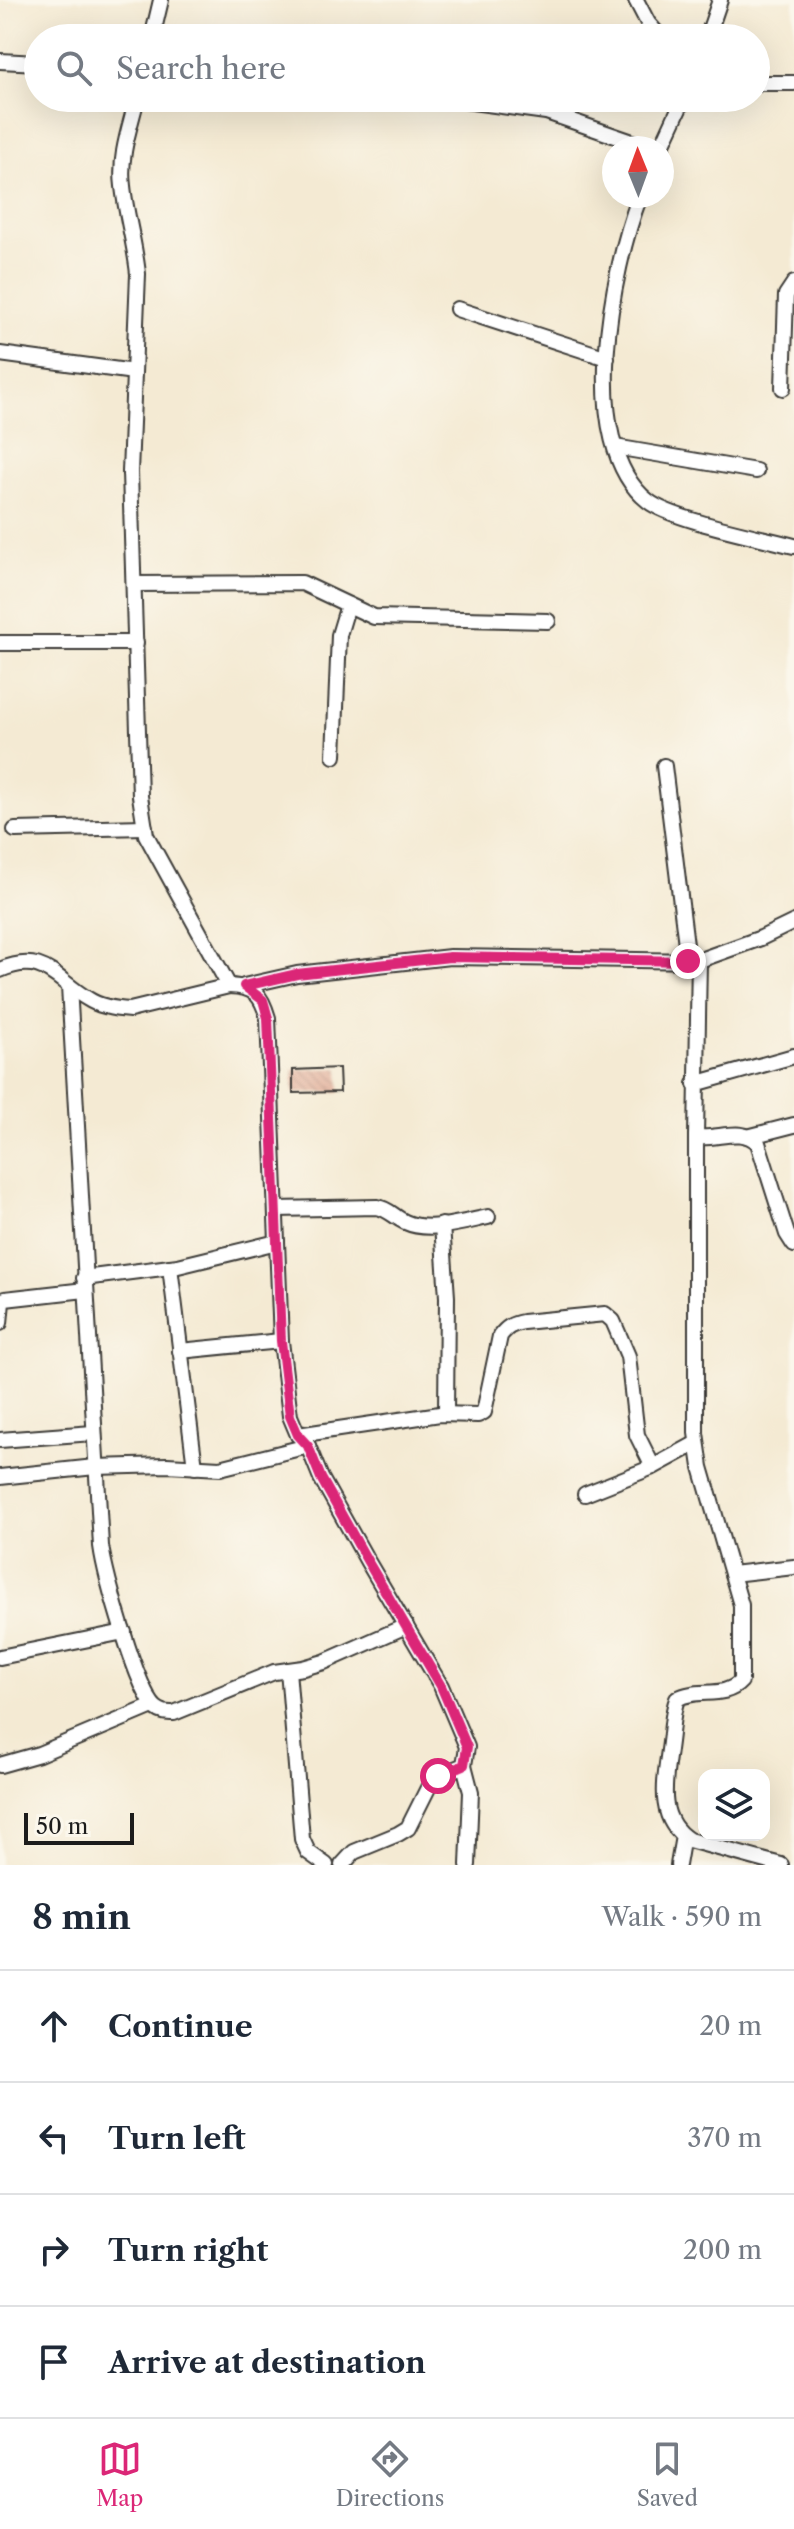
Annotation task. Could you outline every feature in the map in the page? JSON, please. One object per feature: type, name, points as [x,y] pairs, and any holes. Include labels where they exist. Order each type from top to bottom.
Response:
[{"type":"street","points":[[155,24],[161,0]]},
{"type":"street","points":[[636,0],[649,24]]},
{"type":"street","points":[[712,24],[720,0]]},
{"type":"street","points":[[0,61],[24,62]]},
{"type":"street","points":[[770,83],[794,83]]},
{"type":"street","points":[[133,112],[123,153],[123,185],[138,274],[130,472],[140,796],[146,835],[237,986],[263,1000],[268,1018],[281,1341],[290,1416],[321,1478],[441,1686],[467,1747],[464,1765],[471,1792],[468,1865]]},
{"type":"street","points":[[546,112],[615,136]]},
{"type":"street","points":[[667,136],[678,112]]},
{"type":"street","points":[[636,208],[618,265],[607,358],[608,421],[624,472],[650,503],[678,514],[794,546]]},
{"type":"street","points":[[783,388],[786,295],[794,283]]},
{"type":"street","points":[[457,309],[607,358]]},
{"type":"street","points":[[0,354],[134,372]]},
{"type":"street","points":[[615,447],[756,471]]},
{"type":"street","points":[[134,584],[302,583],[374,617],[548,621]]},
{"type":"street","points":[[334,756],[339,635],[348,605]]},
{"type":"street","points":[[0,643],[136,643]]},
{"type":"street","points":[[664,766],[693,960],[697,1443],[743,1622],[741,1681],[727,1692],[685,1694],[677,1699],[664,1794],[669,1818],[683,1836],[703,1845],[781,1865]]},
{"type":"street","points":[[15,830],[145,827]]},
{"type":"street","points":[[0,970],[12,965],[40,964],[98,1004],[130,1010],[297,974],[450,957],[693,960],[761,938],[794,922]]},
{"type":"street","points":[[69,986],[95,1467],[104,1569],[153,1706],[163,1712],[174,1713],[265,1675],[324,1662],[406,1626]]},
{"type":"street","points":[[695,1084],[794,1056]]},
{"type":"street","points":[[751,1136],[794,1125]]},
{"type":"street","points":[[696,1137],[742,1133],[758,1143],[787,1234],[794,1245]]},
{"type":"street","points":[[276,1209],[377,1207],[390,1210],[407,1223],[442,1225],[488,1217]]},
{"type":"street","points":[[442,1225],[447,1297],[446,1414]]},
{"type":"street","points":[[0,1323],[5,1299],[170,1267],[277,1242]]},
{"type":"street","points":[[170,1267],[195,1467]]},
{"type":"street","points":[[0,1477],[95,1467],[233,1466],[303,1440],[446,1414],[478,1415],[484,1412],[500,1336],[513,1324],[605,1314],[613,1321],[628,1356],[637,1435],[653,1467]]},
{"type":"street","points":[[180,1351],[281,1341]]},
{"type":"street","points":[[0,1440],[93,1433]]},
{"type":"street","points":[[585,1494],[653,1467],[697,1443]]},
{"type":"street","points":[[732,1574],[794,1567]]},
{"type":"street","points":[[0,1657],[124,1632]]},
{"type":"street","points":[[288,1670],[302,1839],[308,1852],[326,1865]]},
{"type":"street","points":[[0,1765],[20,1761],[153,1706]]},
{"type":"street","points":[[342,1865],[354,1852],[408,1828],[428,1788],[438,1776],[464,1765]]},
{"type":"street","points":[[678,1865],[683,1836]]},
{"type":"building","points":[[339,1068],[340,1092],[293,1093],[293,1070]]},
{"type":"route","points":[[438,1776],[464,1765],[467,1747],[441,1686],[321,1478],[308,1446],[298,1435],[290,1416],[281,1341],[268,1018],[263,1000],[244,986],[297,974],[450,957],[688,961]]}]
